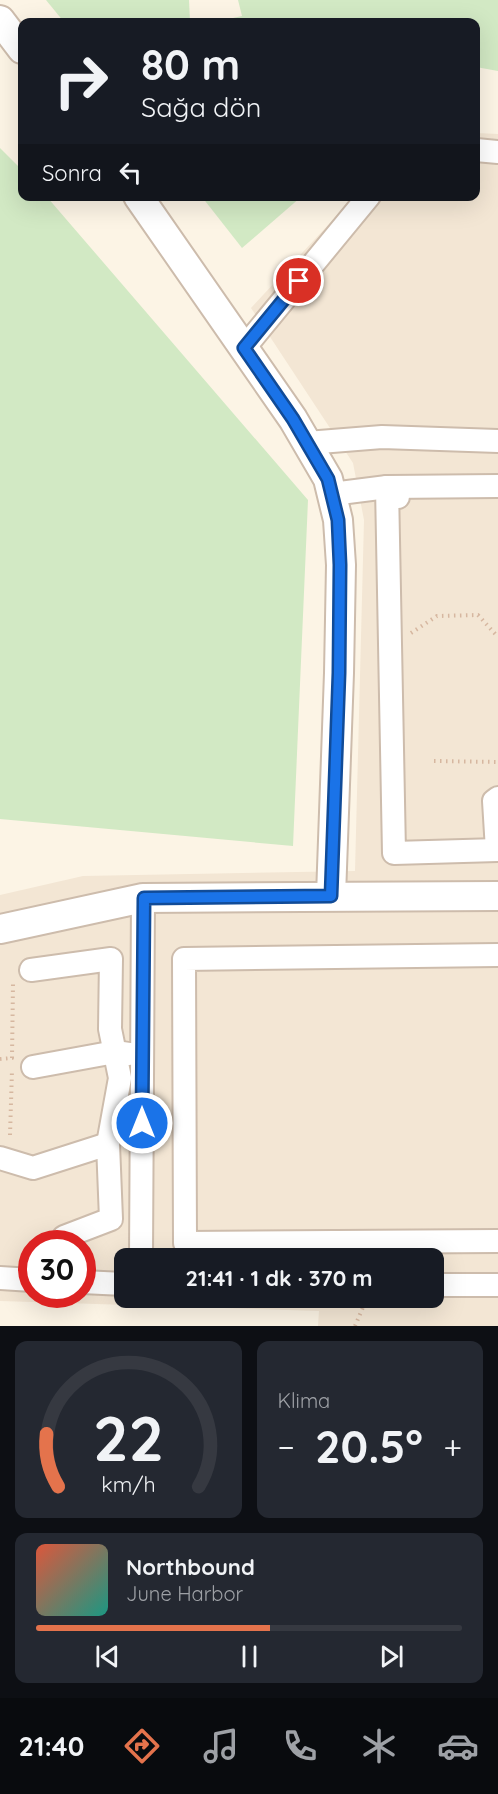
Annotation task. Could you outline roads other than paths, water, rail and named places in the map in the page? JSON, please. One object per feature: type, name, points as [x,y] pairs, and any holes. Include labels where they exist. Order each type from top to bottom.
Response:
[{"type":"street","points":[[0,20],[18,44]]},
{"type":"street","points":[[480,150],[498,152]]},
{"type":"street","points":[[141,201],[244,348],[328,479],[338,520],[340,577],[331,896]]},
{"type":"street","points":[[244,348],[365,201]]},
{"type":"street","points":[[307,443],[382,437],[498,441]]},
{"type":"street","points":[[332,494],[395,494],[498,486]]},
{"type":"street","points":[[395,494],[390,647],[399,775],[394,853],[498,850],[494,801],[498,798]]},
{"type":"street","points":[[0,929],[144,898],[498,896]]},
{"type":"street","points":[[141,1248],[144,898]]},
{"type":"street","points":[[498,955],[184,959],[185,1243],[498,1241]]},
{"type":"street","points":[[31,970],[111,959],[110,1029],[120,1078],[108,1143],[111,1219],[82,1230]]},
{"type":"street","points":[[33,1067],[115,1052],[142,1056]]},
{"type":"street","points":[[0,1158],[33,1168],[108,1143]]},
{"type":"street","points":[[0,1278],[18,1279]]},
{"type":"street","points":[[96,1283],[114,1284]]},
{"type":"street","points":[[444,1285],[498,1285]]}]
